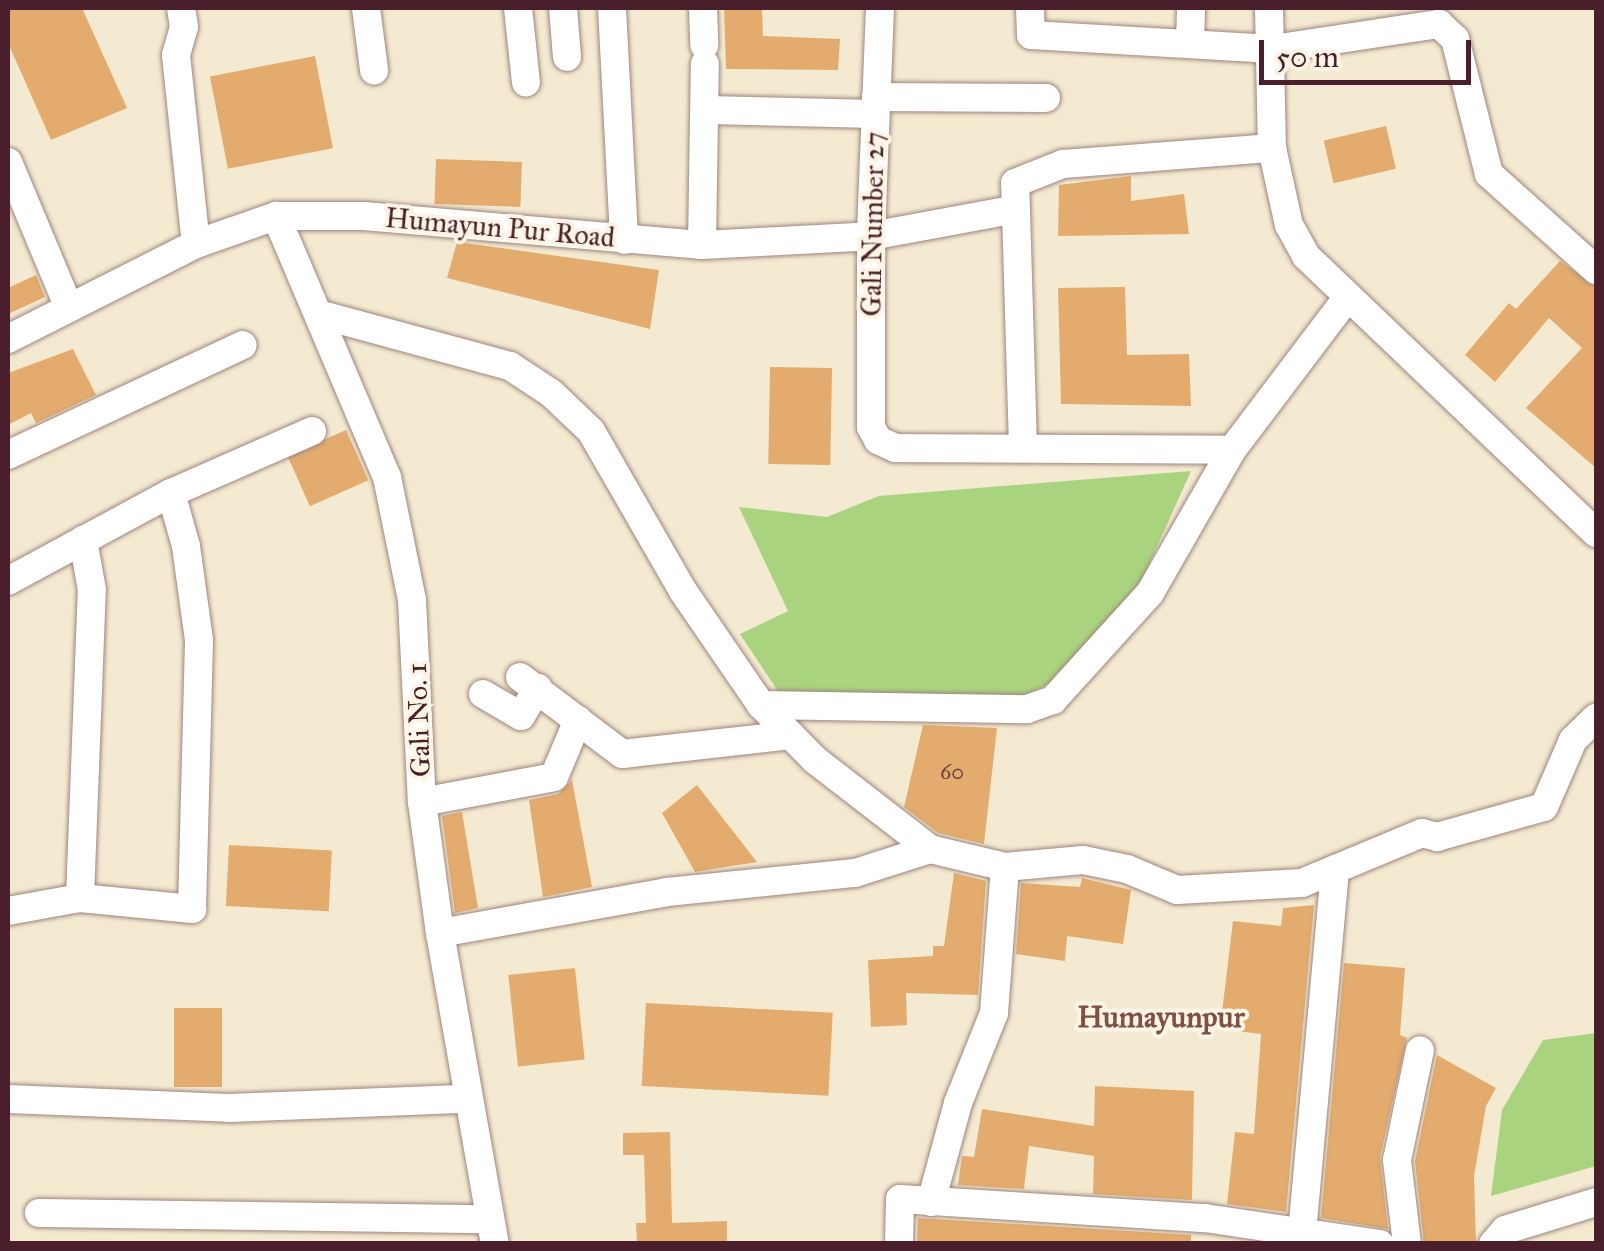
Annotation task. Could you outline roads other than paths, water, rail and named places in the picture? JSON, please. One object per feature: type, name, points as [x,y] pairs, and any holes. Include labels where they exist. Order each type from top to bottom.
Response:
[{"type":"street","points":[[181,8],[184,27],[176,55],[196,244]]},
{"type":"street","points":[[366,8],[374,70]]},
{"type":"street","points":[[518,8],[526,83]]},
{"type":"street","points":[[564,8],[566,58]]},
{"type":"street","points":[[612,8],[624,240]]},
{"type":"street","points":[[702,245],[707,110],[703,8]]},
{"type":"street","name":"Gali Number 27","points":[[880,8],[871,236],[871,427],[878,440],[895,448],[1023,447]]},
{"type":"street","points":[[1190,41],[1191,8]]},
{"type":"street","points":[[1269,8],[1273,49],[1272,148],[1289,224],[1306,256],[1346,299],[1596,533]]},
{"type":"street","points":[[1031,22],[1273,49],[1446,28],[1455,40],[1489,174],[1596,270]]},
{"type":"street","points":[[707,110],[1046,98]]},
{"type":"street","points":[[1232,450],[1023,447],[1015,183],[1062,164],[1272,148]]},
{"type":"street","points":[[8,162],[69,308]]},
{"type":"street","name":"Humayun Pur Road","points":[[8,339],[196,244],[276,216],[364,216],[702,245],[871,236],[1016,209]]},
{"type":"street","name":"Gali No. 1","points":[[276,216],[322,314],[386,478],[412,600],[422,802],[440,934],[493,1232]]},
{"type":"street","points":[[761,705],[1027,708],[1053,700],[1150,593],[1232,450],[1346,299]]},
{"type":"street","points":[[322,314],[510,366],[551,393],[591,431],[684,591],[761,705],[791,735],[930,849],[1005,867],[1083,860],[1127,869],[1177,890],[1302,883],[1422,833],[1437,837],[1544,807],[1573,740],[1596,718]]},
{"type":"street","points":[[8,455],[243,345]]},
{"type":"street","points":[[8,581],[170,493],[312,431]]},
{"type":"street","points":[[8,911],[80,898],[192,909],[199,640],[186,546],[170,493]]},
{"type":"street","points":[[80,898],[92,590],[83,540]]},
{"type":"street","points":[[483,694],[521,716],[530,682],[622,754],[791,735]]},
{"type":"street","points":[[422,802],[554,776],[578,720]]},
{"type":"street","points":[[440,934],[666,892],[855,872],[930,849]]},
{"type":"street","points":[[931,1202],[958,1103],[994,1013],[1005,867]]},
{"type":"street","points":[[1302,1236],[1335,870]]},
{"type":"street","points":[[1407,1244],[1397,1160],[1420,1050]]},
{"type":"street","points":[[8,1099],[229,1108],[468,1098]]},
{"type":"street","points":[[899,1244],[900,1199],[1204,1231],[1380,1244]]},
{"type":"street","points":[[1493,1244],[1505,1230],[1596,1202]]},
{"type":"street","points":[[39,1213],[493,1232]]},
{"type":"district","name":"Humayunpur","points":[[1161,1017]]}]
